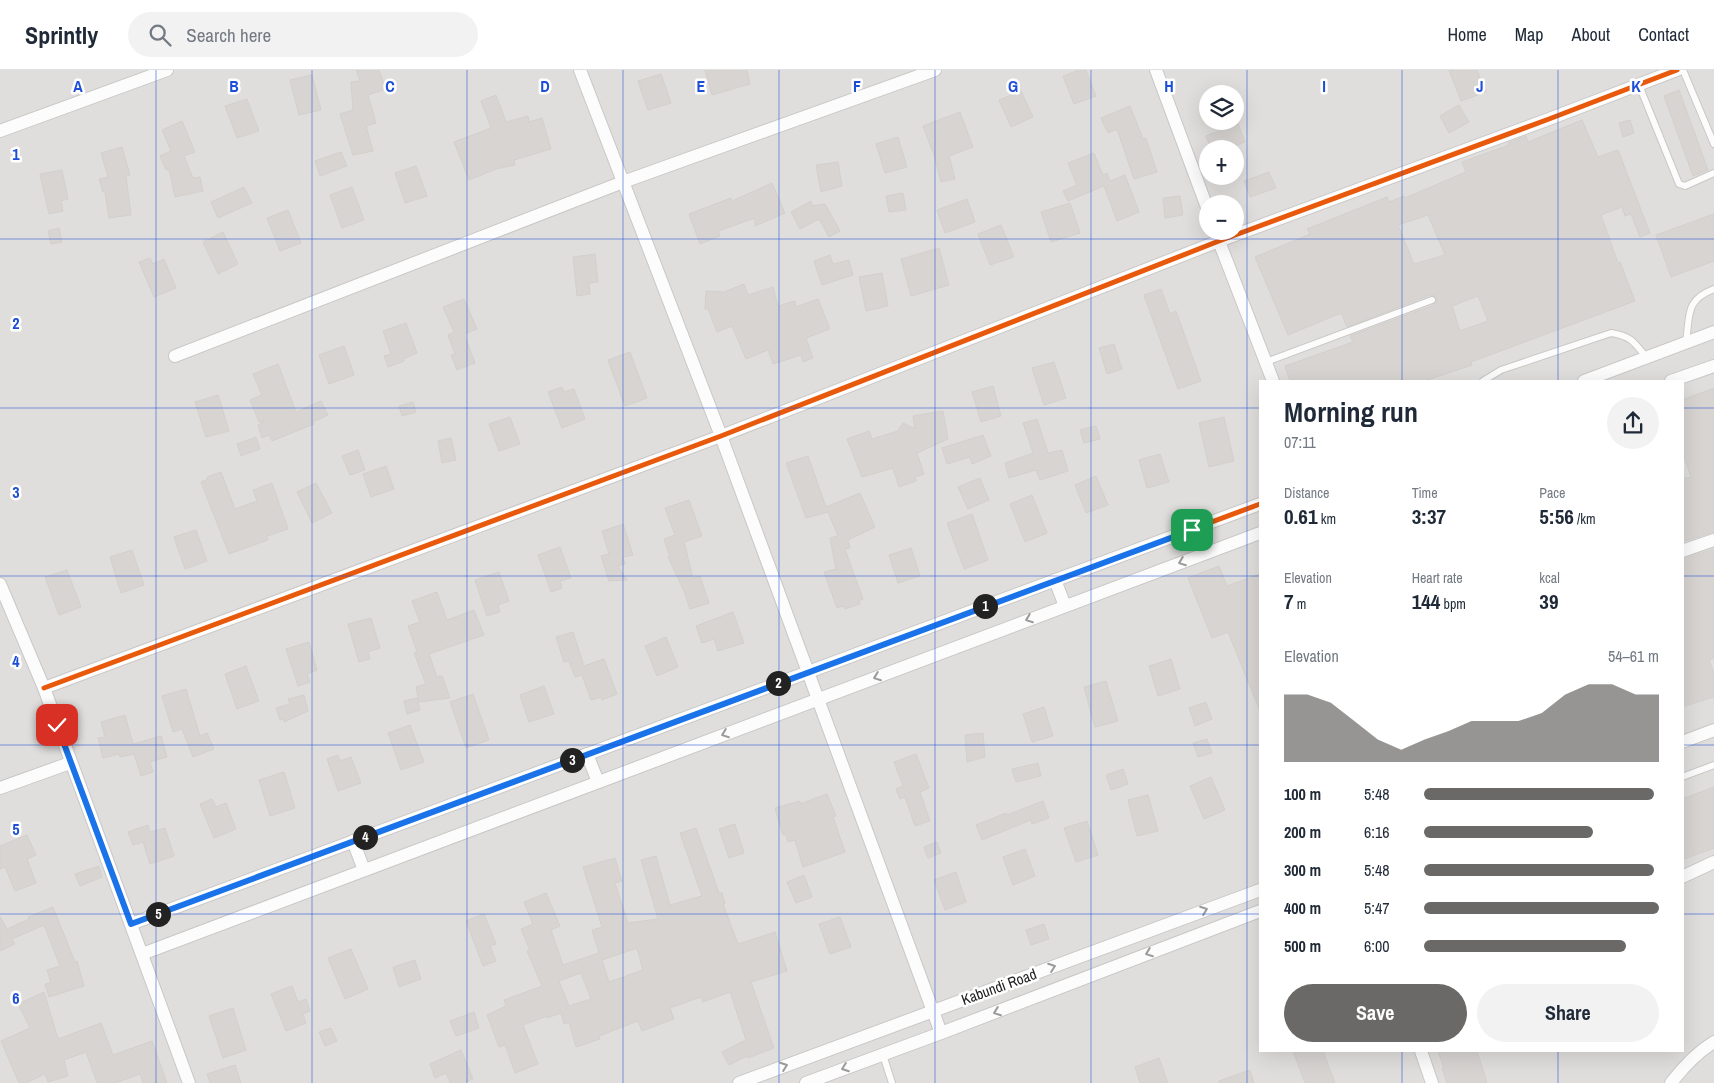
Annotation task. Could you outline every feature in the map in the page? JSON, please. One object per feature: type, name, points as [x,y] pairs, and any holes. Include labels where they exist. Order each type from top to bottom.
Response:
[{"type":"street","points":[[0,131],[167,70]]},
{"type":"street","points":[[580,70],[721,436],[941,1033]]},
{"type":"street","points":[[175,356],[624,182],[935,70]]},
{"type":"street","points":[[1156,70],[1202,195]]},
{"type":"street","points":[[1244,226],[1549,119],[1677,70]]},
{"type":"street","points":[[44,688],[721,436],[1207,240]]},
{"type":"street","points":[[1219,240],[1273,380]]},
{"type":"street","points":[[1587,380],[1714,332]]},
{"type":"street","points":[[1674,380],[1714,366]]},
{"type":"street","points":[[131,924],[1259,504]]},
{"type":"street","points":[[142,954],[1259,533]]},
{"type":"street","points":[[1684,550],[1714,540]]},
{"type":"street","points":[[1055,580],[1065,606]]},
{"type":"street","points":[[0,584],[44,688],[189,1083]]},
{"type":"street","points":[[1684,741],[1714,730]]},
{"type":"street","points":[[587,754],[598,782]]},
{"type":"street","points":[[0,788],[70,763]]},
{"type":"street","points":[[353,841],[364,870]]},
{"type":"street","points":[[1684,876],[1714,862]]},
{"type":"street","name":"Kabundi Road","points":[[739,1083],[1259,890]]},
{"type":"street","name":"Kabundi Road","points":[[806,1083],[1259,911]]},
{"type":"street","points":[[1671,1083],[1683,1066],[1714,1042]]},
{"type":"street","points":[[1420,1052],[1432,1083]]},
{"type":"lane","points":[[1683,70],[1714,144]]},
{"type":"lane","points":[[1639,85],[1679,184],[1685,186],[1714,173]]},
{"type":"lane","points":[[1686,342],[1692,303],[1701,294],[1714,289]]},
{"type":"lane","points":[[1266,362],[1432,300]]},
{"type":"lane","points":[[1484,380],[1502,370],[1611,333],[1625,335],[1632,340],[1646,357]]},
{"type":"lane","points":[[1684,776],[1714,765]]},
{"type":"lane","points":[[883,1055],[892,1083]]},
{"type":"shaded area","points":[[0,70],[1714,70],[1714,1083],[0,1083]]},
{"type":"building","points":[[356,70],[379,70],[386,89],[368,95],[376,123],[366,126],[373,151],[353,155],[340,114],[353,110],[351,82],[360,81]]},
{"type":"building","points":[[705,70],[747,70],[750,84],[712,95]]},
{"type":"building","points":[[1079,70],[1086,70],[1096,96],[1074,104],[1063,76]]},
{"type":"building","points":[[1449,70],[1477,70],[1486,92],[1461,101]]},
{"type":"building","points":[[661,74],[671,103],[648,110],[638,81]]},
{"type":"building","points":[[312,75],[321,110],[299,115],[290,80]]},
{"type":"building","points":[[1679,90],[1708,170],[1693,176],[1664,96]]},
{"type":"building","points":[[1021,91],[1033,117],[1011,127],[999,100]]},
{"type":"building","points":[[496,95],[506,122],[528,116],[529,122],[542,118],[551,149],[514,160],[515,165],[496,169],[469,180],[454,142],[491,128],[481,101]]},
{"type":"building","points":[[247,99],[259,131],[237,138],[225,106]]},
{"type":"building","points":[[1459,105],[1469,122],[1449,133],[1440,116]]},
{"type":"building","points":[[1130,106],[1143,139],[1146,138],[1157,172],[1134,179],[1117,129],[1108,133],[1101,118]]},
{"type":"building","points":[[960,112],[973,147],[949,156],[955,179],[941,182],[934,155],[923,126]]},
{"type":"building","points":[[1582,120],[1598,157],[1618,150],[1650,233],[1640,237],[1631,214],[1625,216],[1622,207],[1601,215],[1618,263],[1620,262],[1635,301],[1471,362],[1472,365],[1427,380],[1290,380],[1285,366],[1353,342],[1350,336],[1434,305],[1437,299],[1435,296],[1430,295],[1347,327],[1341,313],[1288,335],[1255,257],[1310,234],[1307,229],[1387,197],[1389,202],[1404,196],[1405,198],[1466,172],[1462,162],[1509,145],[1508,143],[1526,136],[1528,142]],"holes":[[[1428,215],[1445,255],[1414,264],[1398,225]],[[1478,296],[1488,321],[1460,331],[1452,306]]]},
{"type":"building","points":[[1630,120],[1634,133],[1623,137],[1619,123]]},
{"type":"building","points":[[182,121],[195,152],[184,156],[193,178],[200,177],[203,191],[175,197],[169,169],[166,170],[160,156],[171,151],[162,130]]},
{"type":"building","points":[[1221,130],[1240,130],[1245,142],[1244,140],[1208,140],[1206,136]]},
{"type":"building","points":[[898,137],[907,167],[885,173],[876,144]]},
{"type":"building","points":[[122,147],[130,175],[126,176],[131,215],[109,218],[105,192],[103,192],[99,179],[108,177],[101,153]]},
{"type":"building","points":[[341,152],[347,166],[320,176],[315,161]]},
{"type":"building","points":[[1094,153],[1103,175],[1107,173],[1110,181],[1125,175],[1139,212],[1117,221],[1104,186],[1068,201],[1063,191],[1077,185],[1068,163]]},
{"type":"building","points":[[838,162],[842,186],[821,192],[816,165]]},
{"type":"building","points":[[416,166],[427,196],[405,203],[395,173]]},
{"type":"building","points":[[62,170],[68,199],[61,201],[63,211],[49,214],[40,174]]},
{"type":"building","points":[[1269,172],[1276,188],[1250,197],[1244,181]]},
{"type":"building","points":[[772,183],[785,213],[755,226],[755,218],[718,231],[720,236],[700,244],[689,214],[731,198],[732,201]]},
{"type":"building","points":[[244,187],[252,203],[218,218],[211,202]]},
{"type":"building","points":[[352,187],[364,220],[342,228],[330,195]]},
{"type":"building","points":[[903,193],[906,210],[889,212],[886,196]]},
{"type":"building","points":[[1180,196],[1183,215],[1165,218],[1163,198]]},
{"type":"building","points":[[967,199],[975,222],[945,233],[937,210]]},
{"type":"building","points":[[811,201],[812,206],[825,204],[840,231],[829,237],[819,219],[800,229],[791,212]]},
{"type":"building","points":[[1070,203],[1080,233],[1051,242],[1041,212]]},
{"type":"building","points":[[288,210],[301,243],[280,251],[267,218]]},
{"type":"building","points":[[1714,214],[1714,261],[1671,277],[1656,235]]},
{"type":"building","points":[[1001,225],[1014,257],[990,265],[978,234]]},
{"type":"building","points":[[59,228],[62,242],[51,244],[48,231]]},
{"type":"building","points":[[223,232],[238,264],[218,274],[203,242]]},
{"type":"building","points":[[939,248],[949,285],[911,296],[901,259]]},
{"type":"building","points":[[595,254],[598,282],[589,283],[590,294],[577,296],[573,257]]},
{"type":"building","points":[[830,255],[833,264],[849,260],[853,275],[822,285],[814,261]]},
{"type":"building","points":[[150,258],[153,264],[164,259],[176,288],[154,297],[139,262]]},
{"type":"building","points":[[882,273],[888,306],[866,311],[859,277]]},
{"type":"building","points":[[744,284],[748,295],[773,287],[778,306],[795,301],[796,307],[818,299],[830,329],[806,338],[813,358],[803,362],[801,355],[773,364],[768,350],[746,359],[732,326],[717,332],[708,309],[705,309],[706,291],[724,292]]},
{"type":"building","points":[[1161,289],[1170,314],[1176,311],[1201,381],[1178,389],[1144,295]]},
{"type":"building","points":[[464,299],[477,329],[464,334],[475,363],[457,370],[451,355],[455,354],[448,335],[454,332],[443,307]]},
{"type":"building","points":[[406,323],[417,353],[403,359],[404,361],[388,367],[384,356],[391,354],[383,331]]},
{"type":"building","points":[[1114,344],[1122,369],[1107,374],[1099,348]]},
{"type":"building","points":[[344,346],[354,375],[329,384],[319,355]]},
{"type":"building","points":[[630,352],[647,398],[625,406],[608,360]]},
{"type":"building","points":[[1054,362],[1066,398],[1044,405],[1032,368]]},
{"type":"building","points":[[278,364],[296,412],[321,401],[328,415],[313,422],[314,424],[272,441],[269,435],[262,438],[258,425],[265,420],[259,422],[250,400],[262,395],[253,374]]},
{"type":"building","points":[[993,386],[1001,416],[981,422],[972,392]]},
{"type":"building","points":[[562,387],[564,392],[574,389],[585,419],[562,428],[548,392]]},
{"type":"building","points":[[1714,388],[1714,532],[1684,541],[1684,479],[1691,477],[1684,456],[1684,399]]},
{"type":"building","points":[[218,395],[229,431],[206,437],[195,402]]},
{"type":"building","points":[[413,402],[416,412],[402,416],[399,406]]},
{"type":"building","points":[[943,411],[948,439],[917,453],[924,474],[915,477],[916,481],[899,487],[893,468],[862,477],[847,439],[869,431],[872,439],[898,431],[903,423],[915,429],[913,416]]},
{"type":"building","points":[[510,417],[520,444],[499,451],[489,424]]},
{"type":"building","points":[[1224,417],[1234,461],[1209,467],[1199,423]]},
{"type":"building","points":[[1037,419],[1048,453],[1062,450],[1068,471],[1040,480],[1036,470],[1009,478],[1005,463],[1033,453],[1023,423]]},
{"type":"building","points":[[1096,426],[1100,439],[1084,443],[1080,430]]},
{"type":"building","points":[[983,435],[991,456],[972,464],[970,457],[947,464],[942,448]]},
{"type":"building","points":[[256,437],[260,449],[241,456],[237,444]]},
{"type":"building","points":[[451,438],[456,460],[442,463],[438,441]]},
{"type":"building","points":[[358,450],[365,470],[350,475],[342,456]]},
{"type":"building","points":[[1160,454],[1169,482],[1147,488],[1139,460]]},
{"type":"building","points":[[808,456],[826,507],[860,493],[875,527],[848,540],[850,548],[845,549],[863,599],[859,601],[860,604],[845,609],[844,606],[837,608],[824,572],[836,569],[830,538],[838,536],[828,512],[806,518],[786,463]]},
{"type":"building","points":[[386,466],[394,489],[371,497],[363,474]]},
{"type":"building","points":[[221,472],[235,509],[257,501],[253,490],[272,483],[288,529],[267,536],[268,540],[229,554],[201,482],[208,479],[207,477]]},
{"type":"building","points":[[1096,476],[1108,505],[1086,513],[1075,485]]},
{"type":"building","points":[[980,478],[989,500],[968,509],[958,487]]},
{"type":"building","points":[[316,483],[332,513],[312,523],[297,492]]},
{"type":"building","points":[[1032,495],[1047,533],[1025,542],[1010,504]]},
{"type":"building","points":[[689,500],[702,536],[684,542],[693,578],[700,576],[709,603],[690,609],[668,557],[670,556],[664,539],[675,535],[665,508]]},
{"type":"building","points":[[972,514],[988,560],[964,569],[947,523]]},
{"type":"building","points":[[623,524],[633,555],[623,557],[625,564],[618,566],[627,580],[609,581],[601,556],[609,554],[602,531]]},
{"type":"building","points":[[196,530],[207,561],[185,569],[174,537]]},
{"type":"building","points":[[560,547],[571,578],[560,581],[562,588],[551,592],[538,555]]},
{"type":"building","points":[[911,548],[920,576],[898,583],[889,555]]},
{"type":"building","points":[[1714,549],[1714,658],[1709,660],[1714,673],[1714,697],[1684,706],[1684,558]]},
{"type":"building","points":[[132,550],[144,585],[121,593],[110,557]]},
{"type":"building","points":[[1219,566],[1227,586],[1259,574],[1259,709],[1228,632],[1212,638],[1188,578]]},
{"type":"building","points":[[67,570],[81,607],[59,615],[45,577]]},
{"type":"building","points":[[499,572],[509,601],[498,605],[500,612],[487,616],[475,580]]},
{"type":"building","points":[[437,592],[447,620],[474,610],[484,635],[429,654],[437,677],[442,676],[450,698],[419,702],[416,687],[426,684],[414,653],[417,652],[408,626],[420,622],[412,601]]},
{"type":"building","points":[[733,612],[744,643],[718,651],[714,639],[702,643],[696,626]]},
{"type":"building","points":[[371,618],[380,648],[368,652],[370,659],[359,662],[348,624]]},
{"type":"building","points":[[573,632],[584,666],[604,659],[617,694],[602,700],[601,697],[591,700],[582,675],[575,677],[569,661],[564,662],[556,637]]},
{"type":"building","points":[[666,637],[678,667],[657,676],[645,646]]},
{"type":"building","points":[[309,642],[317,670],[307,674],[310,682],[298,686],[286,649]]},
{"type":"building","points":[[1171,659],[1180,689],[1158,696],[1149,666]]},
{"type":"building","points":[[246,666],[259,701],[237,709],[225,674]]},
{"type":"building","points":[[1106,681],[1118,721],[1095,727],[1084,687]]},
{"type":"building","points":[[544,686],[554,714],[529,722],[520,695]]},
{"type":"building","points":[[186,689],[200,736],[207,733],[214,749],[193,757],[182,729],[173,732],[162,696]]},
{"type":"building","points":[[473,694],[489,740],[466,748],[450,702]]},
{"type":"building","points":[[304,695],[308,711],[284,722],[283,719],[280,720],[276,708],[290,704],[288,699]]},
{"type":"building","points":[[417,698],[420,710],[407,714],[404,701]]},
{"type":"building","points":[[1206,702],[1212,719],[1195,726],[1189,708]]},
{"type":"building","points":[[1044,707],[1053,736],[1032,742],[1023,714]]},
{"type":"building","points":[[125,715],[133,744],[161,736],[167,757],[150,762],[153,772],[141,776],[134,754],[120,757],[119,754],[103,758],[98,738],[105,737],[101,722]]},
{"type":"building","points":[[410,725],[424,762],[401,770],[388,733]]},
{"type":"building","points":[[983,733],[985,757],[967,762],[965,735]]},
{"type":"building","points":[[1207,739],[1212,753],[1198,757],[1193,743]]},
{"type":"building","points":[[916,754],[929,788],[920,792],[930,821],[915,826],[905,797],[900,799],[896,789],[903,786],[894,762]]},
{"type":"building","points":[[338,755],[340,761],[351,757],[361,783],[338,791],[327,759]]},
{"type":"building","points":[[1038,763],[1041,776],[1016,782],[1012,769]]},
{"type":"building","points":[[1123,769],[1128,784],[1111,790],[1106,775]]},
{"type":"building","points":[[284,772],[295,808],[270,816],[259,780]]},
{"type":"building","points":[[1211,777],[1225,810],[1204,819],[1190,786]]},
{"type":"building","points":[[1714,787],[1714,848],[1684,859],[1684,798]]},
{"type":"building","points":[[827,794],[836,816],[833,817],[845,852],[803,867],[795,840],[788,842],[786,835],[783,835],[775,808],[800,801],[800,804]]},
{"type":"building","points":[[1148,795],[1158,831],[1137,836],[1128,800]]},
{"type":"building","points":[[212,799],[216,807],[226,803],[236,829],[214,838],[200,804]]},
{"type":"building","points":[[1043,801],[1049,818],[1032,824],[1031,820],[982,840],[976,825]]},
{"type":"building","points":[[1087,821],[1098,855],[1076,862],[1064,828]]},
{"type":"building","points":[[735,824],[744,853],[729,858],[719,829]]},
{"type":"building","points":[[148,825],[150,832],[165,828],[174,856],[150,864],[143,842],[133,845],[128,832]]},
{"type":"building","points":[[696,828],[719,893],[722,893],[725,904],[723,904],[738,944],[775,932],[787,971],[751,982],[774,1048],[748,1058],[747,1056],[729,1065],[722,1052],[746,1040],[730,992],[703,1002],[701,997],[670,1008],[674,1019],[642,1031],[638,1021],[599,1036],[600,1039],[576,1047],[569,1022],[564,1024],[561,1013],[523,1025],[538,1064],[515,1073],[505,1045],[499,1047],[487,1015],[506,1006],[504,1000],[542,986],[527,951],[530,950],[521,929],[533,924],[524,902],[546,893],[560,926],[551,930],[563,965],[599,953],[592,930],[602,927],[583,867],[615,858],[622,881],[615,883],[628,923],[658,919],[641,860],[656,856],[670,905],[702,896],[680,833]],"holes":[[[637,948],[643,970],[609,982],[602,960]],[[581,973],[591,999],[569,1006],[559,981]]]},
{"type":"building","points":[[27,835],[36,855],[27,859],[36,883],[15,891],[5,867],[0,869],[0,846]]},
{"type":"building","points":[[937,842],[941,853],[928,858],[924,847]]},
{"type":"building","points":[[1025,849],[1035,876],[1013,885],[1003,857]]},
{"type":"building","points":[[99,866],[102,877],[80,886],[75,874]]},
{"type":"building","points":[[956,872],[966,902],[945,910],[934,880]]},
{"type":"building","points":[[804,875],[812,897],[796,903],[787,882]]},
{"type":"building","points":[[53,907],[75,962],[77,961],[84,986],[49,997],[45,984],[51,983],[47,970],[60,966],[44,925],[12,939],[15,944],[0,951],[0,916],[7,929],[29,919],[28,917]]},
{"type":"building","points":[[484,914],[496,944],[490,946],[496,961],[483,966],[466,921]]},
{"type":"building","points":[[840,917],[851,947],[830,954],[819,924]]},
{"type":"building","points":[[1044,924],[1049,939],[1031,945],[1026,930]]},
{"type":"building","points":[[351,949],[368,989],[345,999],[328,958]]},
{"type":"building","points":[[415,960],[421,979],[399,987],[393,967]]},
{"type":"building","points":[[292,986],[298,1002],[306,999],[310,1011],[303,1014],[306,1023],[286,1031],[271,994]]},
{"type":"building","points":[[44,992],[58,1039],[101,1023],[113,1055],[152,1041],[167,1083],[143,1083],[140,1074],[115,1083],[97,1083],[86,1052],[64,1060],[68,1076],[48,1082],[45,1074],[26,1083],[19,1083],[1,1041],[30,1028],[18,1004]]},
{"type":"building","points":[[233,1008],[246,1050],[223,1058],[209,1016]]},
{"type":"building","points":[[474,1012],[479,1028],[456,1036],[450,1021]]},
{"type":"building","points":[[331,1028],[337,1041],[325,1046],[319,1032]]},
{"type":"building","points":[[461,1050],[473,1079],[463,1083],[450,1083],[446,1073],[435,1078],[430,1064]]},
{"type":"building","points":[[1293,1052],[1323,1052],[1335,1083],[1305,1083]]},
{"type":"building","points":[[1438,1052],[1477,1052],[1487,1083],[1447,1083],[1442,1068],[1444,1068]]},
{"type":"building","points":[[1159,1058],[1168,1083],[1140,1083],[1135,1067]]},
{"type":"building","points":[[235,1065],[241,1083],[210,1083],[207,1074]]},
{"type":"building","points":[[1250,1070],[1254,1083],[1219,1083],[1219,1081]]},
{"type":"cycle path","points":[[44,688],[721,436],[1219,241],[1677,70]]},
{"type":"cycle path","points":[[131,924],[1259,504]]},
{"type":"route","points":[[57,725],[131,924],[1192,530]]}]
